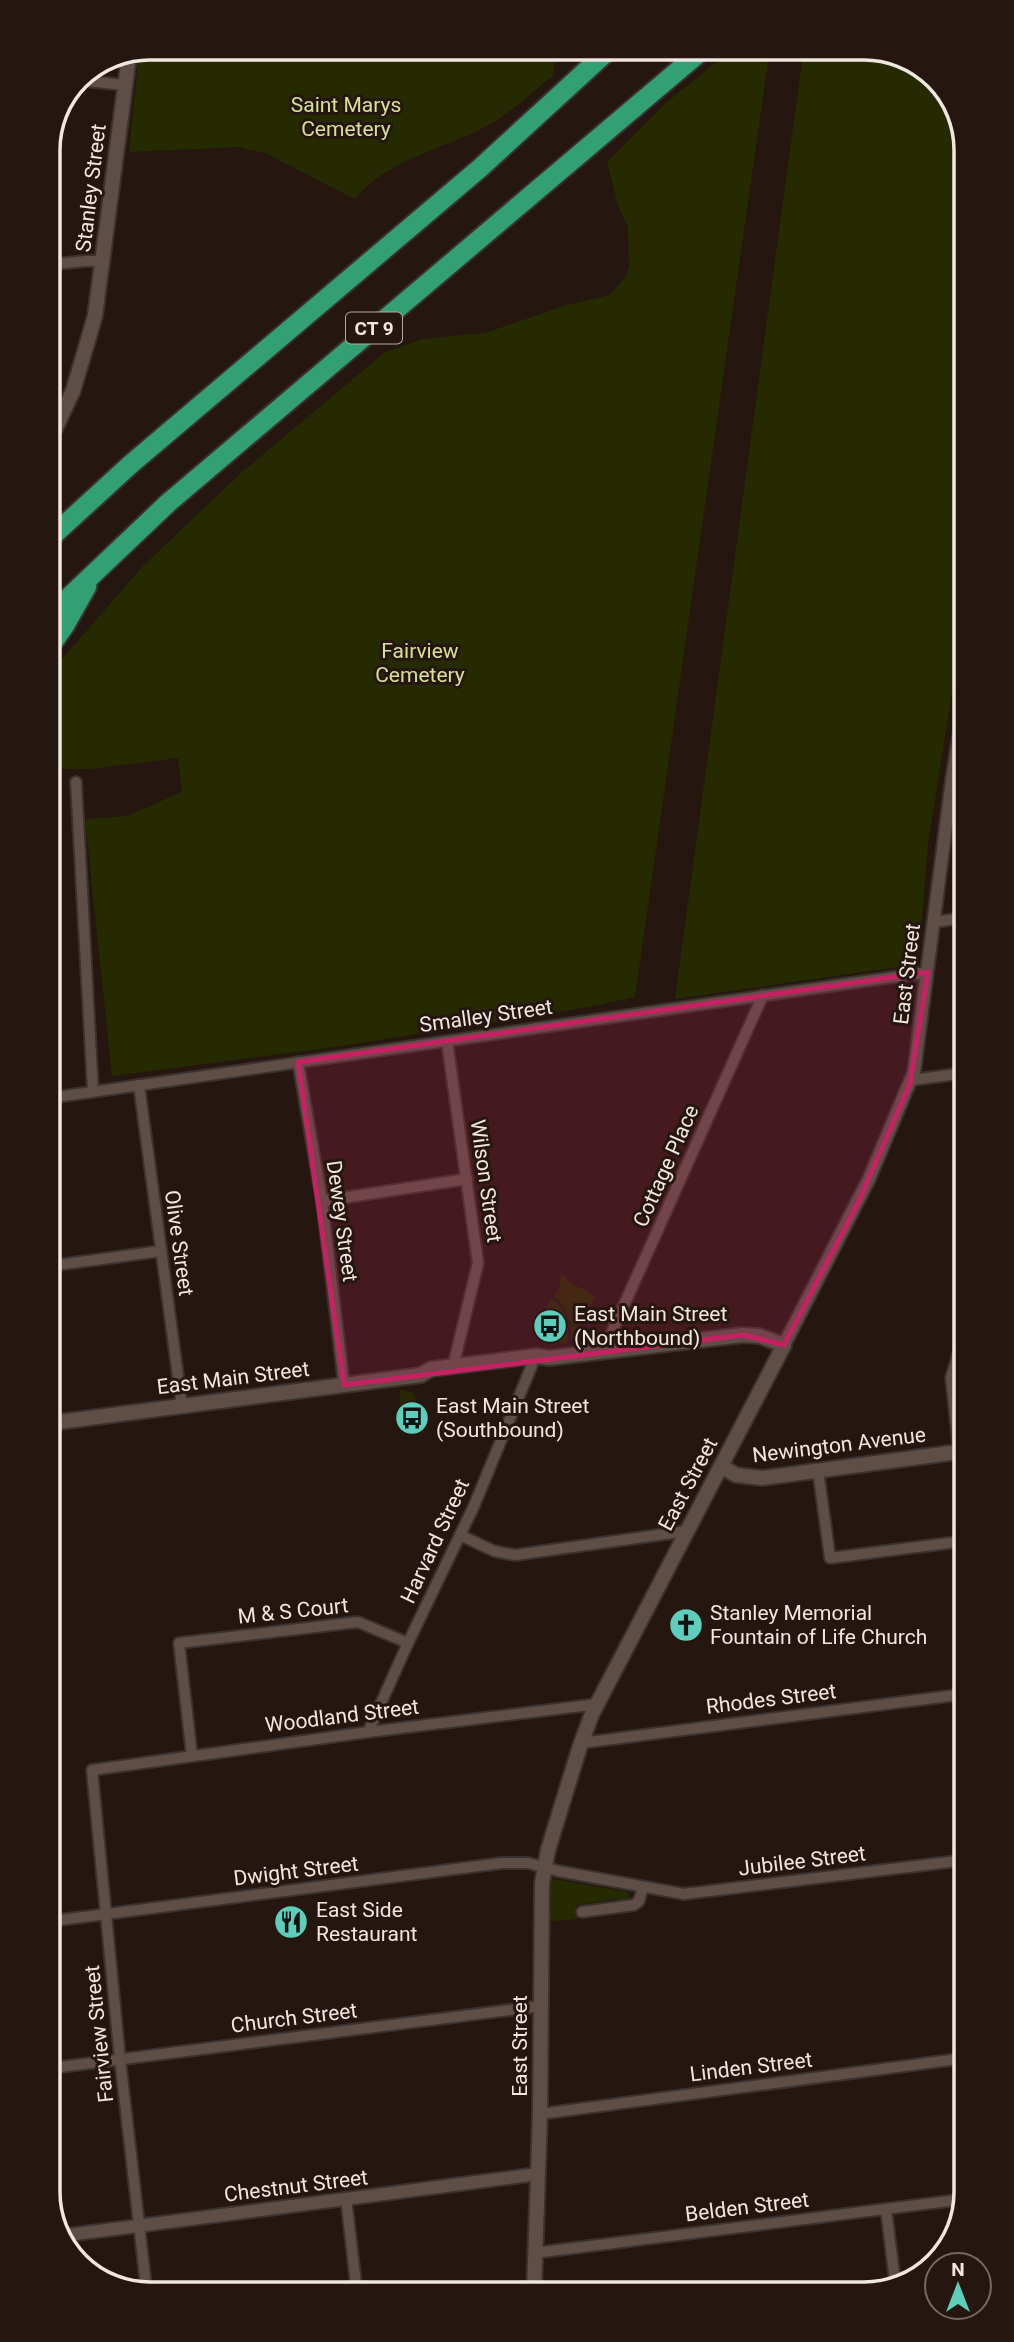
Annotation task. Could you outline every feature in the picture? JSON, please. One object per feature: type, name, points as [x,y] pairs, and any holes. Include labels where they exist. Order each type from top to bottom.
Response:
[{"type":"highway","name":"CT 9","points":[[60,529],[131,464],[458,187],[598,60]]},
{"type":"highway","name":"CT 9","points":[[60,605],[168,503],[691,60]]},
{"type":"highway","points":[[60,633],[94,570]]},
{"type":"main road","name":"Stanley Street","points":[[60,419],[85,354],[95,316],[128,62]]},
{"type":"main road","name":"East Main Street","points":[[421,1375],[428,1370],[538,1356],[549,1358],[747,1335],[784,1345]]},
{"type":"main road","name":"East Street","points":[[534,2282],[540,2114],[541,1904],[544,1867],[581,1743],[598,1704],[784,1345]]},
{"type":"main road","name":"East Main Street","points":[[59,1422],[421,1375],[434,1377],[532,1365],[545,1363],[549,1358]]},
{"type":"main road","name":"Newington Avenue","points":[[721,1466],[736,1475],[751,1478],[954,1452]]},
{"type":"street","points":[[91,82],[125,85]]},
{"type":"street","points":[[60,264],[102,261]]},
{"type":"street","points":[[76,782],[93,1091]]},
{"type":"street","name":"East Street","points":[[784,1345],[864,1191],[912,1080],[954,803]]},
{"type":"street","points":[[934,922],[954,919]]},
{"type":"street","name":"Smalley Street","points":[[60,1096],[928,972]]},
{"type":"street","name":"Cottage Place","points":[[603,1352],[763,995]]},
{"type":"street","name":"Wilson Street","points":[[447,1041],[478,1263],[453,1367]]},
{"type":"street","name":"Dewey Street","points":[[298,1062],[322,1201],[344,1385]]},
{"type":"street","points":[[912,1080],[954,1074]]},
{"type":"street","name":"Olive Street","points":[[139,1085],[182,1406]]},
{"type":"street","points":[[322,1201],[467,1179]]},
{"type":"street","points":[[59,1265],[160,1251]]},
{"type":"street","name":"Harvard Street","points":[[368,1732],[460,1535],[532,1365]]},
{"type":"street","points":[[954,1368],[951,1378],[954,1398]]},
{"type":"street","points":[[818,1470],[830,1558],[954,1542]]},
{"type":"street","points":[[460,1535],[494,1551],[515,1555],[687,1531]]},
{"type":"street","name":"M & S Court","points":[[192,1756],[179,1643],[358,1622],[408,1643]]},
{"type":"street","name":"Rhodes Street","points":[[581,1743],[954,1695]]},
{"type":"street","name":"Woodland Street","points":[[92,1770],[598,1704]]},
{"type":"street","name":"Fairview Street","points":[[92,1770],[146,2282]]},
{"type":"street","name":"Jubilee Street","points":[[544,1867],[684,1894],[954,1862]]},
{"type":"street","name":"Dwight Street","points":[[59,1920],[489,1864],[518,1863],[544,1867]]},
{"type":"street","points":[[582,1912],[635,1905],[640,1899],[643,1887]]},
{"type":"street","name":"Church Street","points":[[59,2067],[541,2006]]},
{"type":"street","name":"Linden Street","points":[[540,2114],[954,2060]]},
{"type":"street","name":"Chestnut Street","points":[[70,2235],[538,2174]]},
{"type":"street","points":[[346,2198],[356,2282]]},
{"type":"street","name":"Belden Street","points":[[534,2253],[954,2200]]},
{"type":"street","points":[[886,2209],[894,2278]]},
{"type":"highlighted area","points":[[928,972],[910,1084],[858,1203],[784,1345],[743,1335],[344,1385],[298,1062]]},
{"type":"green space","name":"Saint Marys Cemetery","points":[[138,60],[555,60],[553,76],[508,112],[475,132],[402,163],[369,185],[355,199],[265,153],[238,147],[129,152]]},
{"type":"green space","name":"Fairview Cemetery","points":[[719,60],[768,60],[635,997],[589,1007],[335,1047],[112,1076],[85,819],[127,816],[182,792],[178,758],[91,769],[60,769],[60,662],[144,565],[241,473],[384,353],[422,339],[485,333],[567,305],[610,295],[626,276],[629,266],[628,227],[618,205],[607,162],[667,102]]},
{"type":"green space","points":[[802,60],[882,61],[910,71],[939,99],[950,120],[954,149],[954,680],[928,843],[922,918],[913,965],[675,999]]},
{"type":"green space","points":[[561,1275],[566,1276],[566,1281],[595,1297],[573,1340],[568,1315],[554,1296],[555,1293],[558,1294]]},
{"type":"green space","points":[[552,1299],[561,1308],[566,1319],[567,1344],[552,1340],[547,1323],[541,1316]]},
{"type":"green space","points":[[400,1390],[414,1393],[417,1403],[425,1413],[410,1428],[400,1406]]},
{"type":"green space","points":[[553,1879],[627,1892],[630,1898],[625,1901],[617,1899],[576,1905],[577,1919],[549,1922],[549,1886]]},
{"type":"place","name":"East Main Street (Northbound)","points":[[550,1326]]},
{"type":"place","name":"East Main Street (Southbound)","points":[[412,1418]]},
{"type":"place","name":"Stanley Memorial Fountain of Life Church","points":[[686,1625]]},
{"type":"place","name":"East Side Restaurant","points":[[291,1922]]}]
